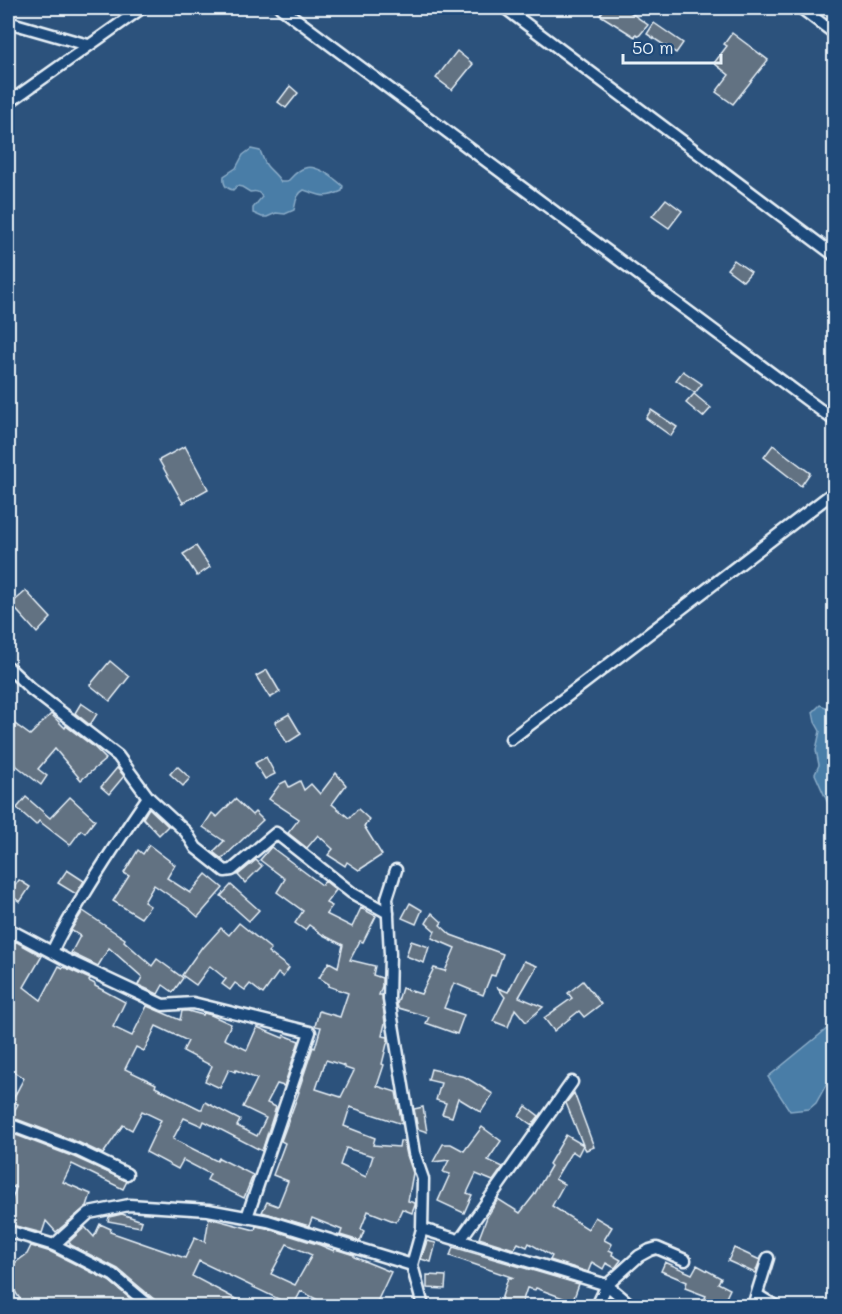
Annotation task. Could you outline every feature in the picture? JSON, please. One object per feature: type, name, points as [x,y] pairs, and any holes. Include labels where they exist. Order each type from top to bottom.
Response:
[{"type":"street","points":[[8,103],[141,8]]},
{"type":"street","points":[[281,8],[834,420]]},
{"type":"street","points":[[505,8],[834,255]]},
{"type":"street","points":[[801,8],[834,33]]},
{"type":"street","points":[[8,22],[88,45]]},
{"type":"street","points":[[511,739],[834,492]]},
{"type":"street","points":[[8,667],[31,689],[118,756],[148,797],[186,832],[196,848],[225,871],[232,870],[276,833],[352,893],[388,913]]},
{"type":"street","points":[[52,952],[95,878],[148,797]]},
{"type":"street","points":[[396,870],[387,898],[390,954],[389,1000],[414,1153],[423,1179],[422,1229],[412,1265],[423,1306]]},
{"type":"street","points":[[8,929],[163,1005],[193,1003],[310,1032],[247,1217]]},
{"type":"street","points":[[460,1240],[572,1082]]},
{"type":"street","points":[[8,1124],[77,1150],[127,1174]]},
{"type":"street","points":[[54,1245],[89,1213],[129,1205],[208,1210],[268,1221],[412,1265]]},
{"type":"street","points":[[422,1229],[607,1285],[632,1306]]},
{"type":"street","points":[[8,1231],[54,1245],[113,1275],[150,1306]]},
{"type":"street","points":[[597,1306],[607,1285],[639,1256],[650,1250],[657,1248],[685,1260]]},
{"type":"street","points":[[753,1306],[768,1258]]},
{"type":"street","points":[[757,1295],[775,1306]]},
{"type":"water","points":[[251,149],[260,151],[266,164],[281,182],[287,182],[300,170],[310,167],[331,176],[343,186],[342,191],[323,196],[304,190],[298,196],[294,210],[267,217],[253,213],[253,208],[262,197],[260,194],[237,186],[233,190],[230,189],[225,185],[224,179],[224,176],[236,168],[243,155]]},
{"type":"water","points":[[820,705],[834,710],[834,813],[815,774],[819,765],[816,750],[820,731],[813,712]]},
{"type":"water","points":[[834,1023],[834,1079],[826,1085],[816,1103],[809,1109],[790,1111],[768,1077]]},
{"type":"building","points":[[605,8],[633,8],[630,12],[648,25],[639,36],[636,34],[635,37],[600,15]]},
{"type":"building","points":[[654,23],[683,43],[676,53],[647,34]]},
{"type":"building","points":[[732,33],[768,60],[733,104],[716,92],[729,75],[714,63],[727,46],[724,44]]},
{"type":"building","points":[[457,51],[473,64],[452,90],[436,78]]},
{"type":"building","points":[[290,86],[298,93],[286,108],[278,102]]},
{"type":"building","points":[[666,199],[682,211],[669,228],[652,216]]},
{"type":"building","points":[[734,260],[751,272],[743,281],[727,269]]},
{"type":"building","points":[[683,371],[702,384],[695,393],[676,380]]},
{"type":"building","points":[[694,394],[711,408],[703,417],[686,403]]},
{"type":"building","points":[[651,410],[677,427],[671,436],[646,418]]},
{"type":"building","points":[[773,445],[810,473],[801,486],[764,457]]},
{"type":"building","points":[[185,446],[208,489],[183,503],[159,460]]},
{"type":"building","points":[[196,546],[210,567],[197,576],[183,554]]},
{"type":"building","points":[[26,591],[51,618],[37,633],[11,604]]},
{"type":"building","points":[[110,661],[129,677],[110,701],[90,685]]},
{"type":"building","points":[[267,670],[280,692],[270,698],[256,676]]},
{"type":"building","points":[[81,703],[97,714],[90,725],[75,713]]},
{"type":"building","points":[[51,714],[65,728],[66,726],[94,747],[106,759],[81,780],[55,749],[38,769],[47,776],[41,785],[8,759],[8,719],[30,735]]},
{"type":"building","points":[[289,714],[301,734],[287,743],[275,722]]},
{"type":"building","points":[[266,757],[275,774],[265,779],[255,763]]},
{"type":"building","points":[[177,766],[190,778],[183,786],[170,774]]},
{"type":"building","points":[[117,768],[124,776],[109,794],[101,787]]},
{"type":"building","points":[[336,773],[346,785],[332,804],[349,818],[358,809],[370,820],[364,826],[382,855],[359,870],[347,862],[345,866],[328,855],[333,849],[318,835],[307,848],[288,833],[299,819],[269,799],[280,784],[286,781],[289,787],[300,781],[304,790],[311,784],[320,794]]},
{"type":"building","points":[[26,797],[50,818],[70,797],[95,820],[85,833],[81,830],[70,845],[39,821],[36,825],[17,808]]},
{"type":"building","points":[[235,799],[252,815],[255,812],[263,820],[222,859],[213,852],[224,841],[203,827],[212,813],[217,817]]},
{"type":"building","points":[[149,808],[168,826],[159,835],[143,818]]},
{"type":"building","points":[[149,845],[175,865],[167,878],[190,893],[206,874],[223,888],[198,917],[154,885],[144,902],[150,906],[141,918],[113,901],[129,876],[124,873],[138,850],[143,854]]},
{"type":"building","points":[[271,847],[322,885],[325,881],[336,890],[326,903],[332,906],[326,914],[352,927],[361,908],[376,916],[363,942],[360,941],[350,960],[375,966],[373,975],[382,978],[379,995],[382,995],[385,1023],[382,1036],[388,1037],[388,1040],[382,1064],[384,1065],[377,1086],[396,1092],[402,1124],[350,1107],[344,1126],[375,1138],[373,1145],[399,1147],[400,1141],[404,1141],[413,1173],[408,1201],[415,1205],[412,1213],[402,1209],[396,1222],[368,1211],[361,1229],[364,1231],[360,1241],[340,1235],[342,1230],[312,1218],[309,1226],[262,1212],[267,1202],[278,1206],[288,1181],[273,1175],[285,1143],[281,1141],[321,1027],[315,1026],[319,1011],[340,1017],[348,993],[328,986],[329,984],[319,978],[329,962],[338,967],[343,945],[309,925],[305,930],[295,923],[303,911],[277,892],[285,879],[260,860]],"holes":[[[326,1060],[354,1071],[341,1097],[316,1089]],[[346,1148],[373,1156],[366,1177],[340,1165]]]},
{"type":"building","points":[[256,860],[262,866],[245,883],[238,875]]},
{"type":"building","points":[[67,870],[84,881],[76,894],[58,883]]},
{"type":"building","points":[[19,880],[30,887],[20,902],[9,894]]},
{"type":"building","points":[[231,885],[259,910],[249,921],[221,896]]},
{"type":"building","points":[[410,903],[422,910],[416,924],[402,918]]},
{"type":"building","points":[[83,911],[125,939],[124,941],[152,966],[157,959],[183,978],[173,992],[163,985],[158,994],[138,985],[142,977],[109,948],[98,966],[71,953],[80,936],[71,930]]},
{"type":"building","points":[[432,913],[451,935],[503,954],[495,976],[491,975],[483,995],[454,983],[444,1008],[464,1015],[457,1034],[426,1023],[429,1017],[398,1008],[397,1004],[402,988],[421,994],[434,968],[445,971],[455,948],[432,938],[435,931],[426,923]]},
{"type":"building","points":[[239,923],[271,949],[268,952],[289,968],[283,977],[278,973],[263,994],[250,984],[245,990],[235,983],[230,990],[222,984],[226,979],[210,966],[196,985],[182,975],[202,947],[221,928],[229,935]]},
{"type":"building","points":[[15,941],[42,956],[24,987],[41,1000],[59,966],[90,979],[89,981],[95,986],[125,1002],[113,1027],[132,1036],[147,1006],[180,1020],[182,1011],[211,1015],[231,1024],[224,1039],[247,1050],[257,1027],[283,1038],[284,1035],[299,1041],[284,1086],[277,1084],[267,1103],[276,1107],[262,1151],[204,1121],[202,1126],[184,1118],[173,1139],[217,1161],[219,1158],[253,1175],[244,1198],[207,1180],[210,1174],[183,1160],[178,1169],[146,1152],[161,1120],[142,1111],[132,1130],[123,1125],[103,1154],[11,1117],[18,1104],[12,1101],[24,1078],[8,1069],[8,953]],"holes":[[[156,1026],[188,1041],[183,1051],[212,1066],[205,1081],[220,1088],[229,1069],[257,1079],[243,1107],[266,1118],[257,1136],[237,1126],[240,1120],[205,1102],[200,1109],[125,1069],[136,1047],[144,1051]]]},
{"type":"building","points":[[411,941],[429,947],[424,963],[406,956]]},
{"type":"building","points":[[524,961],[537,966],[519,997],[543,1007],[526,1022],[515,1009],[508,1027],[493,1021],[505,997],[498,988],[508,992]]},
{"type":"building","points":[[583,981],[601,1004],[584,1017],[579,1011],[554,1031],[544,1018],[572,998],[568,993]]},
{"type":"building","points":[[431,1069],[465,1077],[493,1094],[481,1112],[458,1098],[452,1117],[442,1114],[446,1103],[436,1100],[441,1083],[428,1080]]},
{"type":"building","points":[[574,1093],[594,1147],[586,1150],[566,1103]]},
{"type":"building","points":[[526,1106],[539,1116],[532,1125],[519,1116]]},
{"type":"building","points":[[423,1107],[427,1132],[418,1129],[414,1109]]},
{"type":"building","points":[[482,1127],[501,1141],[488,1160],[503,1167],[493,1181],[476,1174],[467,1193],[472,1195],[464,1213],[438,1201],[450,1174],[443,1172],[449,1160],[433,1162],[443,1144],[451,1144],[464,1151]]},
{"type":"building","points":[[8,1132],[74,1157],[127,1181],[123,1189],[72,1164],[63,1182],[91,1194],[87,1206],[56,1232],[46,1221],[42,1233],[8,1224],[8,1210],[16,1188],[8,1185]]},
{"type":"building","points":[[566,1135],[583,1145],[578,1155],[572,1151],[555,1179],[564,1184],[552,1206],[588,1229],[595,1217],[612,1227],[604,1240],[612,1244],[609,1250],[613,1252],[612,1255],[621,1260],[615,1268],[606,1263],[603,1269],[592,1262],[588,1272],[550,1260],[552,1256],[529,1243],[527,1247],[518,1243],[514,1249],[479,1238],[487,1217],[498,1199],[520,1213],[534,1195]]},
{"type":"building","points":[[122,1214],[142,1221],[140,1227],[108,1221],[109,1217]]},
{"type":"building","points":[[209,1218],[255,1230],[256,1226],[266,1228],[334,1251],[335,1249],[354,1255],[354,1257],[391,1272],[375,1306],[329,1306],[301,1291],[293,1306],[199,1261],[192,1276],[249,1306],[157,1306],[155,1300],[118,1269],[69,1242],[85,1227],[94,1237],[100,1224],[111,1229],[110,1232],[185,1258],[195,1237],[205,1242]],"holes":[[[287,1244],[312,1255],[295,1285],[271,1274]]]},
{"type":"building","points":[[427,1241],[436,1243],[431,1262],[421,1259]]},
{"type":"building","points":[[31,1246],[51,1252],[109,1281],[139,1306],[8,1306],[20,1299],[8,1281],[8,1268],[27,1254]]},
{"type":"building","points":[[453,1247],[579,1284],[571,1306],[560,1306],[563,1298],[536,1288],[535,1290],[527,1288],[521,1306],[499,1306],[508,1278],[514,1278],[450,1256]]},
{"type":"building","points":[[734,1248],[760,1260],[755,1273],[728,1261]]},
{"type":"building","points":[[665,1262],[692,1274],[697,1265],[721,1278],[718,1283],[730,1289],[722,1306],[701,1306],[706,1296],[685,1288],[687,1282],[661,1271]]},
{"type":"building","points":[[427,1275],[446,1276],[445,1289],[427,1288]]}]
